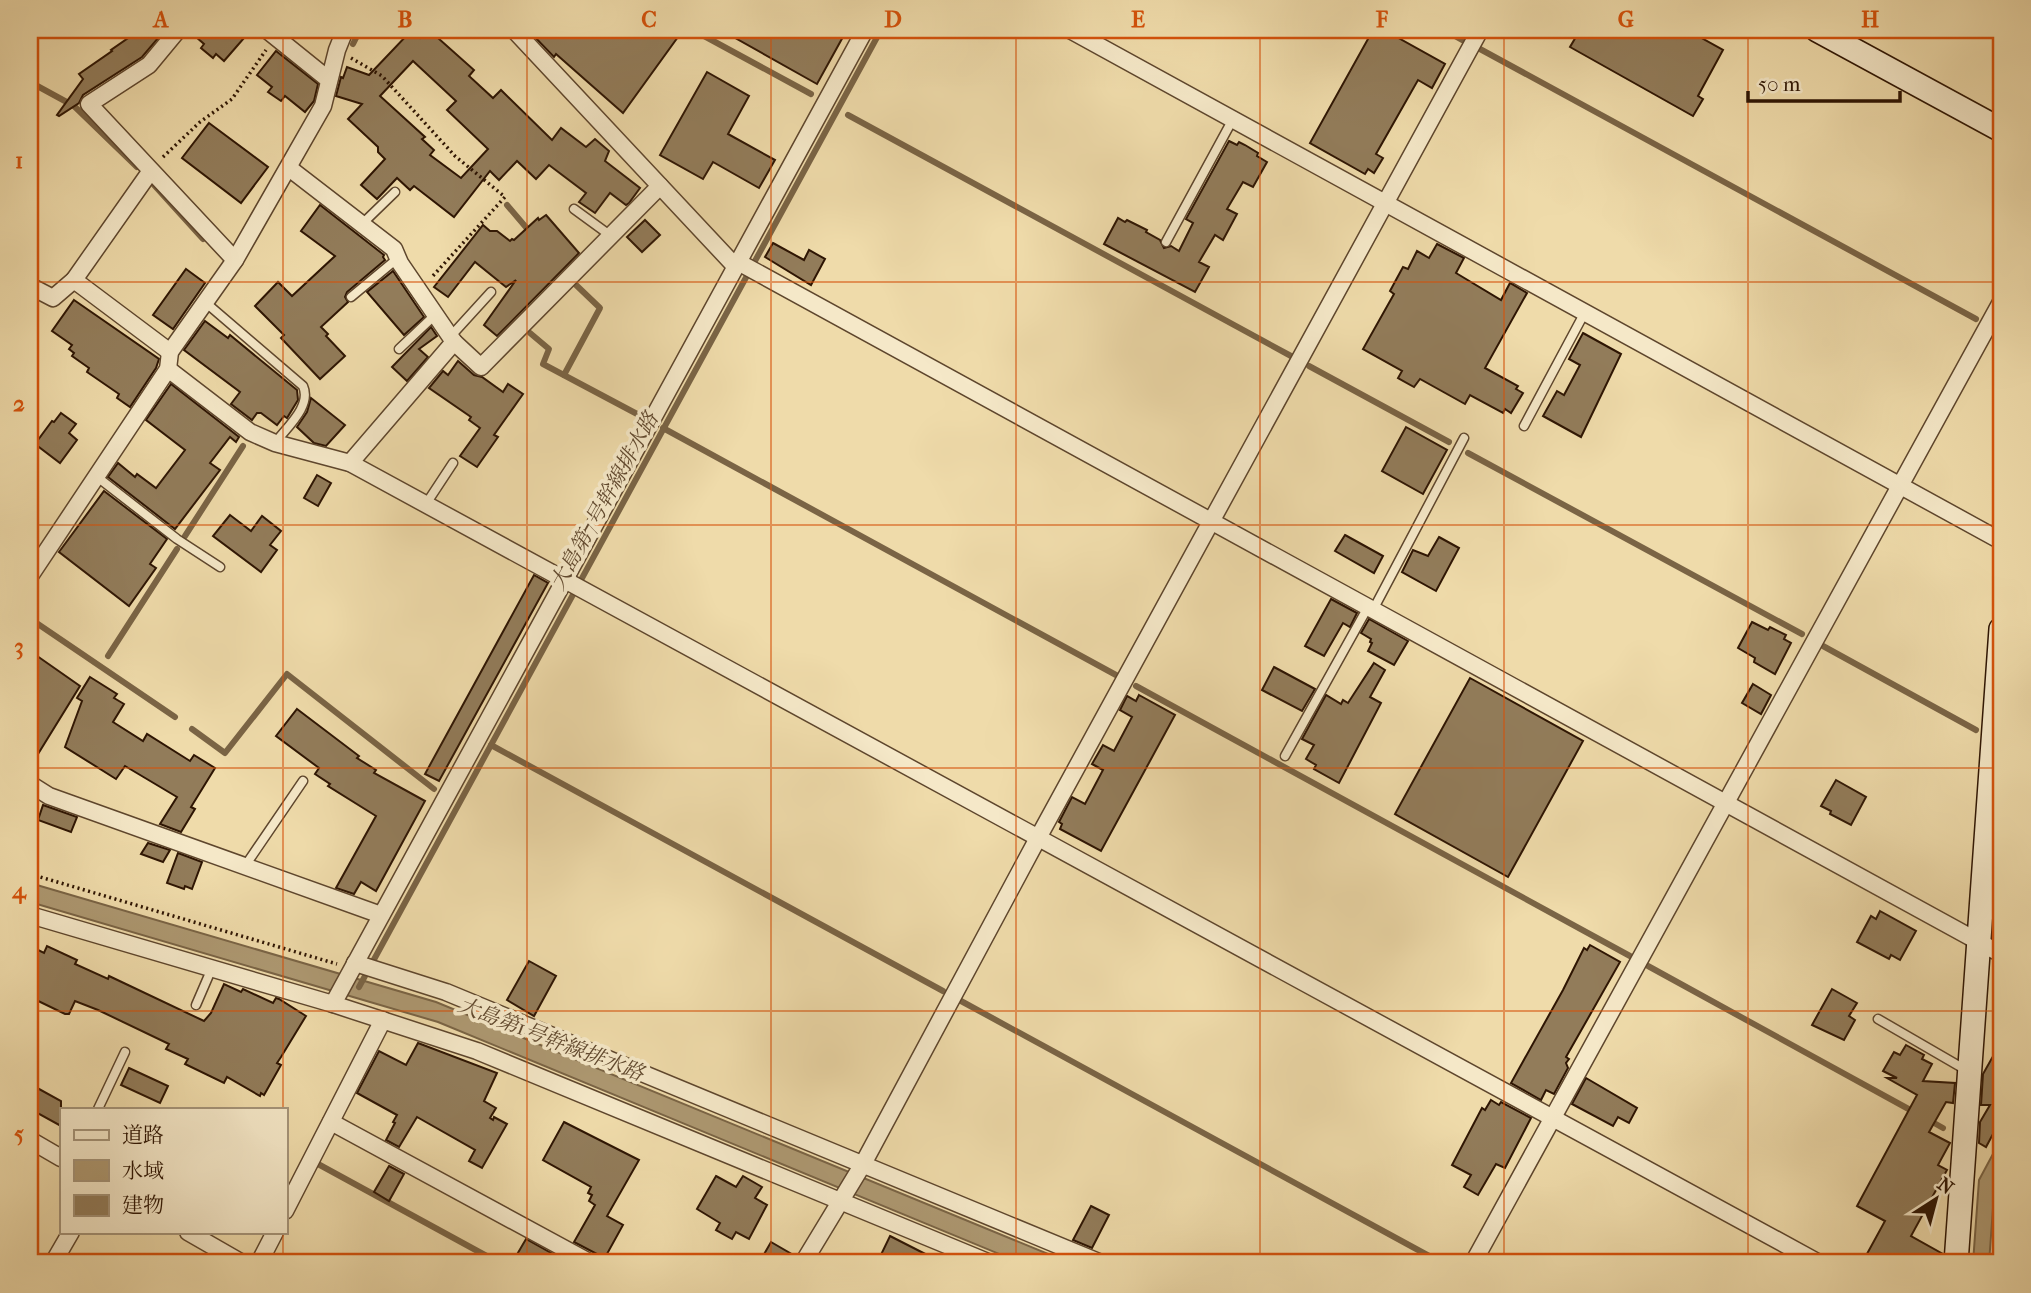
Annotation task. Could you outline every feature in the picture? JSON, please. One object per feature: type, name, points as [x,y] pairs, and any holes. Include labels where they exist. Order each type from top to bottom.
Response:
[{"type":"street","points":[[178,30],[149,65],[89,104],[234,260]]},
{"type":"street","points":[[514,30],[660,186],[743,266],[2001,954]]},
{"type":"street","points":[[335,1000],[359,968],[381,915],[574,584],[865,30]]},
{"type":"street","points":[[1070,30],[2001,541]]},
{"type":"street","points":[[803,1263],[861,1167],[1480,30]]},
{"type":"street","points":[[1817,30],[2001,130]]},
{"type":"street","points":[[271,33],[329,80]]},
{"type":"street","points":[[30,576],[234,260],[289,168],[323,106],[339,37]]},
{"type":"street","points":[[289,168],[394,249],[452,340],[481,367],[660,186]]},
{"type":"street","points":[[30,286],[53,298],[74,280],[150,172]]},
{"type":"street","points":[[74,280],[250,432],[275,443],[350,463],[1819,1263]]},
{"type":"street","points":[[1473,1263],[2001,302]]},
{"type":"street","points":[[350,463],[452,340]]},
{"type":"street","points":[[1956,1263],[2001,629]]},
{"type":"street","points":[[30,784],[49,796],[381,915]]},
{"type":"street","points":[[30,915],[212,968],[335,1000],[383,1020],[477,1051],[843,1199],[990,1263]]},
{"type":"street","points":[[359,968],[446,992],[861,1167],[1101,1263]]},
{"type":"street","points":[[287,1207],[383,1020]]},
{"type":"street","points":[[331,1122],[591,1263]]},
{"type":"street","points":[[30,1140],[60,1157]]},
{"type":"street","points":[[53,1263],[70,1234]]},
{"type":"street","points":[[194,1234],[242,1263]]},
{"type":"street","points":[[259,1263],[274,1234]]},
{"type":"lane","points":[[1166,242],[1233,119]]},
{"type":"lane","points":[[362,225],[395,192]]},
{"type":"lane","points":[[574,209],[611,236]]},
{"type":"lane","points":[[351,297],[398,258]]},
{"type":"lane","points":[[452,340],[491,292]]},
{"type":"lane","points":[[205,302],[303,386],[307,394],[304,405],[275,443]]},
{"type":"lane","points":[[1524,426],[1585,312]]},
{"type":"lane","points":[[398,349],[435,315]]},
{"type":"lane","points":[[1285,756],[1371,609],[1464,438]]},
{"type":"lane","points":[[426,504],[453,463]]},
{"type":"lane","points":[[96,476],[177,539],[220,567]]},
{"type":"lane","points":[[244,866],[303,781]]},
{"type":"lane","points":[[196,1005],[212,968]]},
{"type":"lane","points":[[1878,1020],[1970,1072]]},
{"type":"lane","points":[[98,1108],[125,1052]]},
{"type":"path","points":[[150,172],[200,122],[232,99],[271,33]]},
{"type":"path","points":[[339,37],[382,76],[455,156],[505,197],[419,291]]},
{"type":"path","points":[[30,874],[359,968]]},
{"type":"water","points":[[30,883],[436,1002],[1070,1263],[1021,1263],[438,1022],[30,902]]},
{"type":"water","points":[[2001,1139],[2001,1169],[1995,1181],[1989,1263],[1973,1263],[1979,1180]]},
{"type":"building","points":[[135,30],[165,30],[142,57],[83,95],[79,103],[57,115],[83,79],[79,74],[112,51]]},
{"type":"building","points":[[188,30],[251,30],[224,61],[216,54],[213,58],[201,48],[204,44]]},
{"type":"building","points":[[429,30],[474,70],[469,76],[493,98],[501,90],[552,140],[561,128],[586,147],[595,139],[609,151],[605,161],[640,188],[629,203],[626,205],[610,193],[595,213],[579,202],[586,193],[549,165],[536,179],[517,161],[499,180],[490,171],[454,217],[414,186],[410,190],[397,178],[377,199],[361,185],[385,159],[378,152],[378,147],[348,119],[362,104],[336,96],[341,77],[343,78],[347,67],[369,75],[408,34],[411,36],[414,33],[420,38]],"holes":[[[413,61],[456,101],[447,110],[488,149],[461,178],[430,155],[434,150],[422,139],[425,137],[380,96]]]},
{"type":"building","points":[[528,30],[683,30],[623,113],[556,54],[554,57]]},
{"type":"building","points":[[721,30],[836,30],[844,35],[817,84]]},
{"type":"building","points":[[1373,30],[1384,30],[1445,64],[1432,88],[1418,80],[1376,154],[1383,158],[1374,173],[1368,169],[1365,174],[1310,143]]},
{"type":"building","points":[[1580,30],[1687,30],[1723,50],[1698,96],[1703,99],[1693,116],[1570,47]]},
{"type":"building","points":[[276,51],[318,84],[314,101],[305,112],[285,96],[281,101],[268,92],[272,87],[257,75]]},
{"type":"building","points":[[707,72],[749,96],[728,134],[775,160],[759,188],[713,162],[703,179],[660,155]]},
{"type":"building","points":[[209,123],[268,167],[241,203],[182,158]]},
{"type":"building","points":[[1229,141],[1245,145],[1267,162],[1253,187],[1243,182],[1227,209],[1237,214],[1223,240],[1215,235],[1199,262],[1209,267],[1195,292],[1104,244],[1118,218],[1147,230],[1146,232],[1160,240],[1164,248],[1171,246],[1179,251],[1193,223],[1186,219]]},
{"type":"building","points":[[320,205],[384,255],[385,260],[347,292],[345,297],[348,302],[321,327],[345,356],[320,379],[281,338],[284,335],[255,306],[278,282],[292,296],[335,256],[301,231]]},
{"type":"building","points":[[546,215],[579,253],[497,336],[484,325],[516,280],[506,287],[475,262],[448,297],[434,287],[483,225],[510,241],[538,218],[539,220]]},
{"type":"building","points":[[645,220],[660,235],[642,252],[627,237]]},
{"type":"building","points":[[773,243],[804,260],[809,250],[825,259],[811,285],[765,257]]},
{"type":"building","points":[[1437,244],[1464,258],[1456,273],[1501,300],[1510,283],[1527,293],[1485,368],[1518,386],[1516,389],[1523,393],[1511,413],[1505,409],[1503,413],[1470,395],[1465,404],[1420,379],[1414,387],[1398,378],[1402,371],[1363,349],[1394,294],[1390,291],[1403,267],[1408,269],[1417,251],[1429,258]]},
{"type":"building","points":[[186,269],[205,283],[173,329],[153,315]]},
{"type":"building","points":[[393,271],[424,317],[404,335],[367,292]]},
{"type":"building","points":[[74,300],[159,359],[130,407],[117,398],[119,394],[87,372],[89,368],[72,356],[74,353],[69,349],[72,345],[52,331]]},
{"type":"building","points":[[205,321],[228,338],[230,335],[297,390],[298,400],[287,418],[284,416],[277,425],[257,413],[252,420],[231,404],[240,392],[184,350]]},
{"type":"building","points":[[431,327],[437,336],[419,349],[428,357],[407,381],[392,367]]},
{"type":"building","points":[[1583,333],[1621,354],[1581,437],[1543,416],[1557,391],[1564,395],[1580,365],[1569,359]]},
{"type":"building","points":[[458,361],[474,375],[482,377],[503,392],[508,384],[523,394],[494,435],[498,437],[477,467],[460,456],[480,428],[469,420],[471,417],[429,388],[443,371],[448,375]]},
{"type":"building","points":[[171,384],[239,437],[236,442],[230,437],[210,463],[220,470],[175,529],[108,477],[118,463],[135,477],[137,474],[156,488],[185,450],[146,420]]},
{"type":"building","points":[[311,398],[345,425],[326,446],[314,443],[297,427],[307,412]]},
{"type":"building","points":[[61,413],[76,424],[69,433],[77,440],[60,463],[35,444]]},
{"type":"building","points":[[1406,427],[1447,450],[1423,494],[1382,471]]},
{"type":"building","points":[[317,475],[331,483],[318,506],[304,498]]},
{"type":"building","points":[[104,491],[167,539],[150,564],[156,568],[129,606],[59,552]]},
{"type":"building","points":[[230,515],[251,531],[262,516],[281,531],[270,545],[277,550],[261,572],[213,536]]},
{"type":"building","points":[[1345,535],[1383,556],[1374,573],[1335,551]]},
{"type":"building","points":[[1439,537],[1459,548],[1436,591],[1402,572],[1413,550],[1428,556]]},
{"type":"building","points":[[534,575],[548,583],[439,781],[425,774]]},
{"type":"building","points":[[1331,599],[1357,613],[1350,627],[1343,623],[1324,656],[1305,646]]},
{"type":"building","points":[[1369,619],[1408,641],[1394,665],[1368,651],[1371,639],[1361,633]]},
{"type":"building","points":[[1752,622],[1786,635],[1784,639],[1791,643],[1775,674],[1754,662],[1755,658],[1738,648]]},
{"type":"building","points":[[30,651],[80,686],[30,767]]},
{"type":"building","points":[[1374,663],[1385,670],[1370,697],[1381,703],[1339,783],[1314,769],[1316,765],[1306,759],[1314,745],[1302,739],[1326,695],[1341,704],[1343,700],[1348,703]]},
{"type":"building","points":[[1274,667],[1315,689],[1302,711],[1262,690]]},
{"type":"building","points":[[90,677],[117,694],[114,698],[124,704],[113,722],[143,741],[147,734],[190,761],[194,755],[215,768],[191,807],[195,809],[181,832],[160,824],[177,797],[125,766],[116,779],[65,747],[82,701],[77,698]]},
{"type":"building","points":[[1470,678],[1583,741],[1508,877],[1395,814]]},
{"type":"building","points":[[1753,684],[1771,695],[1761,714],[1742,703]]},
{"type":"building","points":[[1139,695],[1175,715],[1101,851],[1060,829],[1062,824],[1059,822],[1072,797],[1085,804],[1103,770],[1092,764],[1103,745],[1114,751],[1132,717],[1120,710],[1127,696],[1136,701]]},
{"type":"building","points":[[297,709],[359,756],[357,758],[376,770],[374,773],[425,801],[376,891],[361,882],[354,894],[336,888],[376,816],[328,786],[330,784],[315,774],[319,768],[276,736]]},
{"type":"building","points":[[1836,780],[1866,797],[1851,825],[1821,806]]},
{"type":"building","points":[[43,805],[77,817],[71,832],[38,820]]},
{"type":"building","points":[[148,843],[170,850],[163,862],[141,854]]},
{"type":"building","points":[[178,853],[202,862],[192,889],[167,883]]},
{"type":"building","points":[[1880,911],[1916,931],[1900,960],[1891,955],[1889,959],[1857,942],[1871,916],[1876,919]]},
{"type":"building","points":[[1590,945],[1620,962],[1566,1057],[1569,1059],[1566,1063],[1568,1068],[1554,1094],[1546,1090],[1541,1100],[1511,1083],[1584,948],[1587,950]]},
{"type":"building","points":[[30,946],[44,953],[47,946],[77,960],[75,964],[108,979],[109,976],[204,1021],[211,1013],[224,984],[241,992],[243,989],[273,1003],[276,998],[279,999],[306,1016],[277,1063],[281,1065],[264,1095],[261,1093],[260,1096],[227,1077],[224,1083],[185,1064],[188,1059],[166,1049],[169,1044],[98,1010],[75,1001],[69,1014],[65,1014],[30,997]]},
{"type":"building","points":[[529,961],[556,976],[534,1016],[507,1000]]},
{"type":"building","points":[[1832,989],[1857,1003],[1849,1016],[1855,1020],[1844,1040],[1812,1025]]},
{"type":"building","points":[[2001,1042],[2001,1119],[1986,1147],[1979,1143],[1980,1122],[1990,1105],[1981,1105],[1983,1074]]},
{"type":"building","points":[[418,1043],[497,1073],[484,1101],[496,1108],[490,1118],[493,1120],[494,1117],[507,1124],[482,1168],[469,1161],[475,1150],[417,1117],[399,1147],[386,1140],[397,1115],[357,1093],[379,1051],[406,1065]]},
{"type":"building","points":[[1906,1045],[1924,1055],[1922,1059],[1932,1064],[1923,1081],[1955,1083],[1953,1103],[1946,1102],[1929,1132],[1950,1143],[1938,1165],[1947,1170],[1911,1236],[1943,1254],[1942,1263],[1862,1263],[1885,1221],[1857,1206],[1917,1095],[1887,1078],[1897,1078],[1883,1071],[1894,1052],[1900,1055]]},
{"type":"building","points":[[129,1068],[168,1086],[160,1103],[121,1085]]},
{"type":"building","points":[[1586,1078],[1637,1108],[1629,1123],[1618,1117],[1613,1126],[1572,1104]]},
{"type":"building","points":[[30,1084],[61,1101],[60,1125],[30,1109]]},
{"type":"building","points":[[1491,1100],[1499,1105],[1501,1102],[1531,1118],[1505,1168],[1496,1164],[1478,1195],[1464,1187],[1471,1175],[1452,1165],[1482,1108],[1485,1110]]},
{"type":"building","points":[[564,1122],[639,1160],[607,1216],[623,1225],[602,1263],[597,1254],[574,1242],[595,1205],[589,1201],[592,1195],[588,1193],[591,1187],[543,1160]]},
{"type":"building","points":[[389,1166],[404,1174],[389,1201],[374,1192]]},
{"type":"building","points":[[716,1176],[736,1187],[743,1176],[762,1187],[755,1198],[767,1205],[749,1239],[736,1232],[732,1239],[716,1230],[720,1223],[697,1209]]},
{"type":"building","points":[[1091,1206],[1109,1215],[1092,1248],[1073,1240]]},
{"type":"building","points":[[890,1236],[943,1263],[877,1263]]},
{"type":"building","points":[[526,1239],[569,1263],[512,1263]]},
{"type":"building","points":[[771,1242],[795,1256],[793,1263],[759,1263]]},
{"type":"waterway","points":[[353,44],[360,30]]},
{"type":"waterway","points":[[693,30],[811,94]]},
{"type":"waterway","name":"大島第7号幹線排水路","points":[[359,987],[881,30]]},
{"type":"waterway","points":[[1444,30],[1462,40]]},
{"type":"waterway","points":[[1480,49],[1976,319]]},
{"type":"waterway","points":[[30,82],[74,106],[137,167]]},
{"type":"waterway","points":[[848,115],[1291,356]]},
{"type":"waterway","points":[[154,185],[203,239]]},
{"type":"waterway","points":[[507,205],[530,232]]},
{"type":"waterway","points":[[564,375],[600,308],[575,284]]},
{"type":"waterway","points":[[1995,330],[2001,333]]},
{"type":"waterway","points":[[530,333],[549,349],[543,364],[639,415]]},
{"type":"waterway","points":[[1309,366],[1449,442]]},
{"type":"waterway","points":[[663,428],[1116,675]]},
{"type":"waterway","points":[[185,536],[243,446]]},
{"type":"waterway","points":[[1468,453],[1802,634]]},
{"type":"waterway","points":[[108,656],[177,549]]},
{"type":"waterway","points":[[35,622],[175,717]]},
{"type":"waterway","points":[[1823,646],[1976,730]]},
{"type":"waterway","points":[[192,729],[225,753],[287,674],[434,789]]},
{"type":"waterway","points":[[1136,686],[1630,956]]},
{"type":"waterway","points":[[491,745],[943,991]]},
{"type":"waterway","points":[[1648,966],[1914,1112]]},
{"type":"waterway","points":[[961,1001],[1442,1263]]},
{"type":"waterway","points":[[1927,1119],[1943,1128]]},
{"type":"waterway","points":[[318,1164],[494,1260]]},
{"type":"water label","name":"大島第1号幹線排水路","points":[[551,1039]]}]
